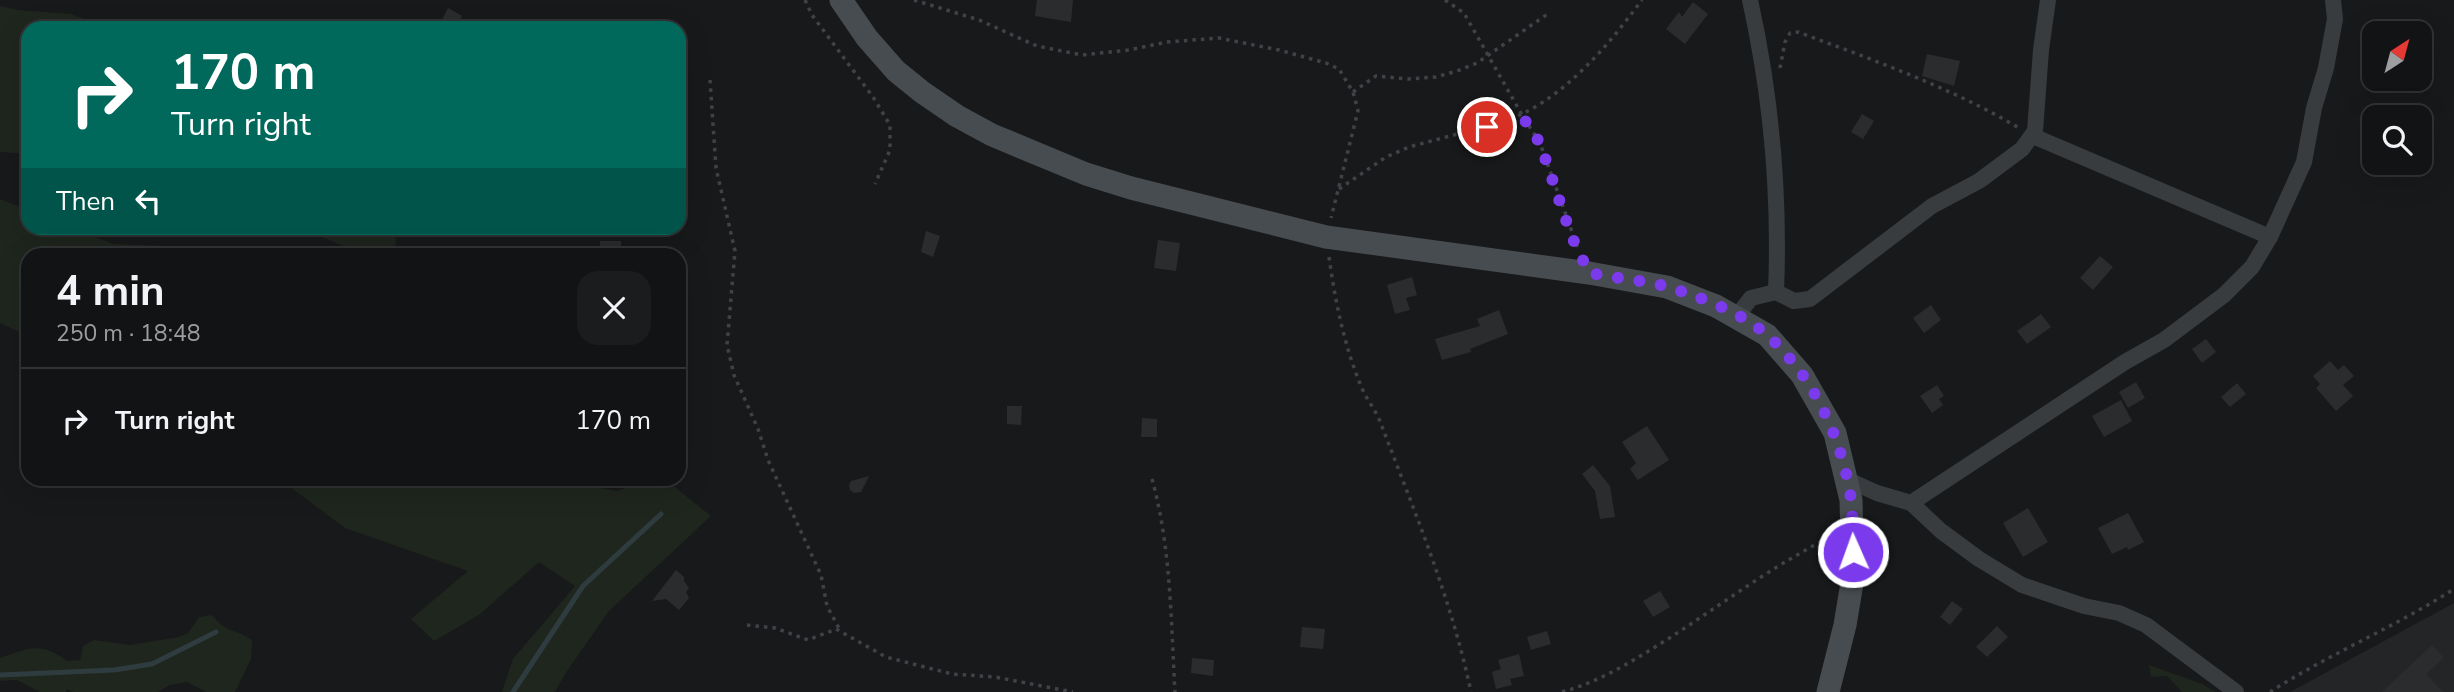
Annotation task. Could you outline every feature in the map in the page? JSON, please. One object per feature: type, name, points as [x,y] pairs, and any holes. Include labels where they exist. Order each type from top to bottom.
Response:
[{"type":"main road","points":[[841,0],[867,38],[896,71],[957,116],[992,135],[1086,174],[1130,188],[1326,237],[1589,273],[1667,287],[1737,316],[1768,335],[1802,375],[1835,433],[1851,500],[1853,577],[1845,625],[1828,692]]},
{"type":"street","points":[[1750,0],[1759,41],[1771,130],[1778,230],[1776,292]]},
{"type":"street","points":[[1737,316],[1751,298],[1776,292],[1794,301],[1810,299],[1932,206],[1979,181],[2022,149],[2035,131],[2048,0]]},
{"type":"street","points":[[1911,503],[2125,362],[2164,340],[2224,295],[2252,267],[2270,237],[2304,162],[2336,19],[2333,0]]},
{"type":"street","points":[[2033,136],[2270,237]]},
{"type":"street","points":[[1846,479],[1877,493],[1911,503],[1941,531],[1979,559],[2022,585],[2084,606],[2119,613],[2146,625],[2236,692]]},
{"type":"path","points":[[805,0],[812,15],[873,97],[890,125],[890,150],[875,184]]},
{"type":"path","points":[[914,0],[979,20],[1037,46],[1082,55],[1129,50],[1167,42],[1219,38],[1279,50],[1339,69],[1353,92],[1358,111],[1326,237],[1338,309],[1361,388],[1378,418],[1401,475],[1462,650],[1471,692]]},
{"type":"path","points":[[1445,0],[1464,13],[1540,143],[1571,235],[1589,273]]},
{"type":"path","points":[[1338,190],[1386,156],[1522,116],[1553,97],[1612,40],[1642,0]]},
{"type":"path","points":[[1353,92],[1376,76],[1408,79],[1436,77],[1477,63],[1549,13]]},
{"type":"path","points":[[1779,73],[1785,42],[1790,33],[1798,32],[1891,65],[1916,79],[1992,112],[2033,136]]},
{"type":"path","points":[[710,80],[716,168],[735,251],[727,345],[734,375],[758,429],[768,460],[821,575],[827,606],[841,632]]},
{"type":"path","points":[[1152,480],[1158,500],[1168,578],[1175,692]]},
{"type":"path","points":[[1562,692],[1590,684],[1629,664],[1797,554],[1852,527]]},
{"type":"path","points":[[2270,692],[2308,667],[2421,610],[2454,589]]},
{"type":"path","points":[[747,625],[775,628],[808,640],[836,629],[886,657],[952,674],[995,677],[1073,692]]},
{"type":"shaded area","points":[[0,6],[71,14],[90,21],[21,21],[21,154],[0,152]]},
{"type":"shaded area","points":[[0,199],[21,207],[21,235],[90,235],[114,244],[188,247],[21,248],[21,333],[0,323]]},
{"type":"shaded area","points":[[316,235],[395,235],[396,245],[390,248],[349,248]]},
{"type":"shaded area","points":[[289,486],[590,486],[616,491],[632,486],[674,486],[711,516],[609,611],[555,692],[502,692],[513,659],[575,586],[539,562],[479,615],[434,641],[411,619],[468,571],[345,528]]},
{"type":"shaded area","points":[[2454,603],[2454,692],[2290,692]]},
{"type":"shaded area","points":[[212,615],[226,628],[252,640],[251,659],[235,692],[206,692],[187,682],[170,685],[158,692],[73,692],[67,689],[66,692],[40,692],[17,680],[0,681],[0,658],[19,651],[42,649],[67,661],[80,660],[83,646],[94,640],[130,645],[179,637],[188,633],[199,617]]},
{"type":"shaded area","points":[[2149,665],[2202,684],[2216,692],[2182,692],[2167,676],[2151,677]]},
{"type":"building","points":[[1037,0],[1073,0],[1071,22],[1035,16]]},
{"type":"building","points":[[1693,2],[1708,14],[1685,44],[1666,29],[1679,12],[1682,17]]},
{"type":"building","points":[[448,8],[462,16],[460,21],[442,21]]},
{"type":"building","points":[[1927,54],[1960,61],[1954,86],[1922,76]]},
{"type":"building","points":[[1862,114],[1874,121],[1863,139],[1851,132]]},
{"type":"building","points":[[926,231],[940,236],[933,257],[921,252]]},
{"type":"building","points":[[1158,240],[1180,243],[1176,271],[1154,268]]},
{"type":"building","points":[[600,241],[621,241],[621,248],[600,248]]},
{"type":"building","points":[[2100,256],[2113,267],[2093,290],[2080,278]]},
{"type":"building","points":[[1412,277],[1417,295],[1406,298],[1410,310],[1395,314],[1387,285]]},
{"type":"building","points":[[1931,305],[1941,320],[1924,333],[1913,318]]},
{"type":"building","points":[[1499,310],[1508,334],[1470,349],[1471,352],[1442,360],[1435,339],[1480,326],[1477,319]]},
{"type":"building","points":[[2041,314],[2051,327],[2027,344],[2017,331]]},
{"type":"building","points":[[2206,339],[2216,352],[2202,363],[2192,349]]},
{"type":"building","points":[[2330,361],[2338,370],[2344,365],[2354,376],[2343,385],[2353,396],[2336,411],[2316,388],[2320,384],[2313,376]]},
{"type":"building","points":[[2136,382],[2145,398],[2128,408],[2119,392]]},
{"type":"building","points":[[2237,383],[2246,394],[2230,407],[2221,397]]},
{"type":"building","points":[[1937,385],[1944,396],[1939,399],[1943,405],[1932,413],[1920,396]]},
{"type":"building","points":[[2121,400],[2132,421],[2104,437],[2092,416]]},
{"type":"building","points":[[1007,406],[1022,406],[1021,425],[1007,424]]},
{"type":"building","points":[[1142,418],[1157,419],[1157,437],[1141,437]]},
{"type":"building","points":[[1647,426],[1669,460],[1638,480],[1630,469],[1636,463],[1622,442]]},
{"type":"building","points":[[1593,465],[1610,486],[1615,517],[1600,519],[1595,491],[1582,474]]},
{"type":"building","points":[[869,476],[861,492],[854,493],[850,490],[851,481]]},
{"type":"building","points":[[2028,508],[2048,542],[2023,557],[2003,523]]},
{"type":"building","points":[[2128,513],[2144,542],[2112,554],[2098,528]]},
{"type":"building","points":[[676,570],[684,577],[689,588],[686,592],[689,598],[679,610],[666,599],[652,601]]},
{"type":"building","points":[[1660,591],[1670,607],[1653,617],[1643,601]]},
{"type":"building","points":[[1952,601],[1963,609],[1950,625],[1940,617]]},
{"type":"building","points":[[1997,626],[2008,637],[1987,657],[1976,647]]},
{"type":"building","points":[[1302,627],[1325,629],[1323,649],[1300,647]]},
{"type":"building","points":[[1547,631],[1551,644],[1531,650],[1527,637]]},
{"type":"building","points":[[2432,645],[2444,658],[2426,674],[2443,692],[2382,692]]},
{"type":"building","points":[[1519,654],[1524,676],[1510,679],[1512,685],[1496,689],[1492,672],[1501,669],[1498,660]]},
{"type":"building","points":[[1192,658],[1214,660],[1213,676],[1191,673]]},
{"type":"waterway","points":[[513,692],[583,586],[661,514]]},
{"type":"waterway","points":[[0,675],[114,670],[152,664],[216,632]]},
{"type":"route","points":[[1487,127],[1522,116],[1540,143],[1571,235],[1589,273],[1667,287],[1716,306],[1768,335],[1802,375],[1835,433],[1851,500],[1853,552]]}]
